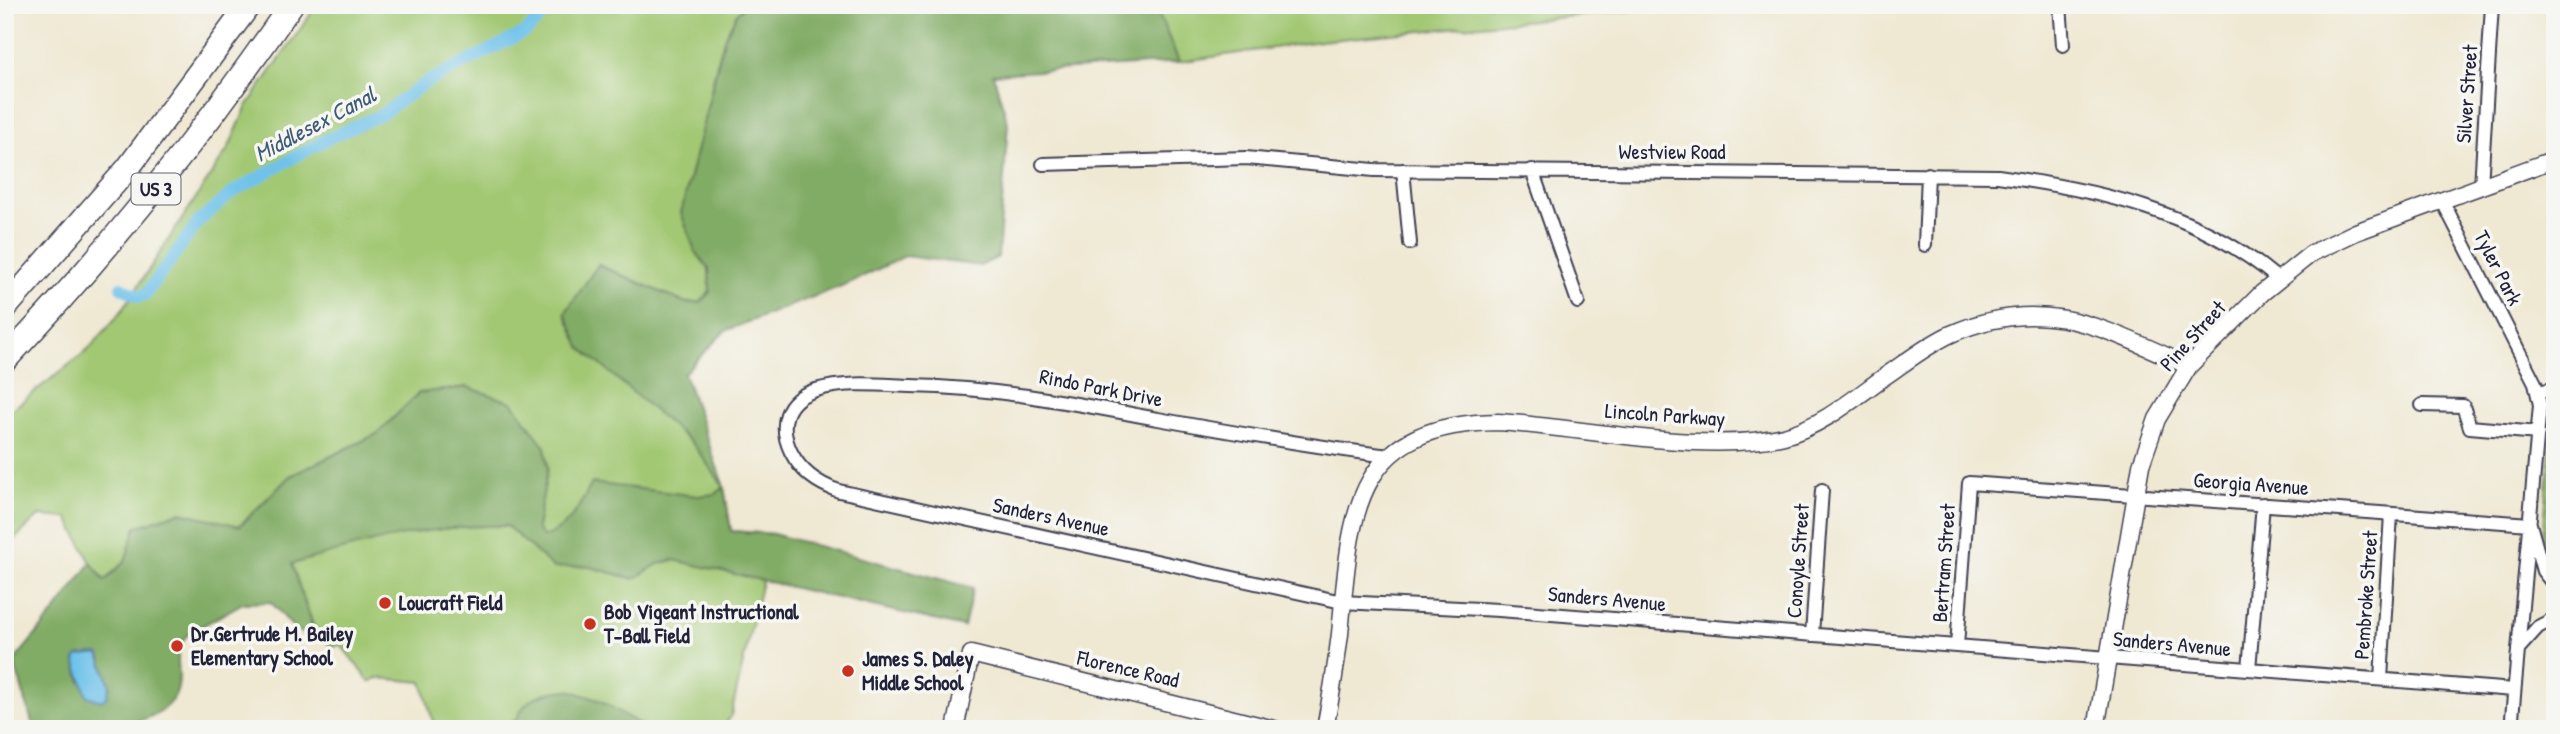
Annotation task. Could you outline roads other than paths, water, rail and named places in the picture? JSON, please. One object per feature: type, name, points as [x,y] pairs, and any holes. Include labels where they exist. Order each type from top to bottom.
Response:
[{"type":"highway","name":"US 3","points":[[5,308],[128,168],[249,5]]},
{"type":"highway","name":"US 3","points":[[5,360],[148,199],[220,106],[291,5]]},
{"type":"street","points":[[2060,5],[2063,45]]},
{"type":"street","name":"Silver Street","points":[[2481,186],[2492,5]]},
{"type":"street","name":"Westview Road","points":[[1043,164],[1246,158],[1403,170],[2012,177],[2073,187],[2133,202],[2227,241],[2278,279]]},
{"type":"street","name":"Pine Street","points":[[2096,729],[2134,495],[2150,435],[2168,397],[2189,366],[2278,279],[2328,244],[2555,159]]},
{"type":"street","points":[[1403,170],[1410,243]]},
{"type":"street","points":[[1532,170],[1578,302]]},
{"type":"street","points":[[1925,245],[1928,174]]},
{"type":"street","name":"Tyler Park","points":[[2442,200],[2538,392],[2538,433],[2511,729]]},
{"type":"street","name":"Lincoln Parkway","points":[[1325,729],[1335,670],[1346,551],[1356,513],[1368,485],[1389,456],[1409,442],[1435,430],[1482,422],[1693,440],[1748,440],[1784,436],[1825,418],[1950,335],[1992,321],[2031,315],[2082,322],[2189,366]]},
{"type":"street","name":"Rindo Park Drive","points":[[805,394],[840,386],[1001,390],[1292,443],[1389,456]]},
{"type":"street","points":[[2538,392],[2555,389]]},
{"type":"street","name":"Sanders Avenue","points":[[805,394],[788,408],[783,420],[784,434],[800,466],[823,485],[1342,602],[1451,606],[2514,690]]},
{"type":"street","points":[[2421,405],[2463,406],[2470,427],[2538,433]]},
{"type":"street","name":"Georgia Avenue","points":[[1969,483],[2530,524]]},
{"type":"street","name":"Bertram Street","points":[[1957,646],[1969,483]]},
{"type":"street","name":"Conoyle Street","points":[[1812,635],[1822,490]]},
{"type":"street","points":[[2249,669],[2263,504]]},
{"type":"street","name":"Pembroke Street","points":[[2381,679],[2391,514]]},
{"type":"street","name":"Tyler Park","points":[[2530,524],[2540,565],[2555,586]]},
{"type":"street","points":[[2518,650],[2538,626],[2555,618]]},
{"type":"street","name":"Florence Road","points":[[955,729],[971,654],[1274,729]]},
{"type":"water","points":[[99,654],[110,685],[107,697],[101,701],[87,696],[75,660],[78,656]]},
{"type":"waterway","name":"Middlesex Canal","points":[[121,287],[140,297],[146,294],[199,221],[233,192],[327,139],[382,114],[425,83],[527,31],[552,5]]},
{"type":"place","name":"Loucraft Field","points":[[385,603]]},
{"type":"place","name":"Bob Vigeant Instructional T-Ball Field","points":[[590,624]]},
{"type":"place","name":"Dr.Gertrude M. Bailey Elementary School","points":[[177,646]]},
{"type":"place","name":"James S. Daley Middle School","points":[[848,671]]}]
